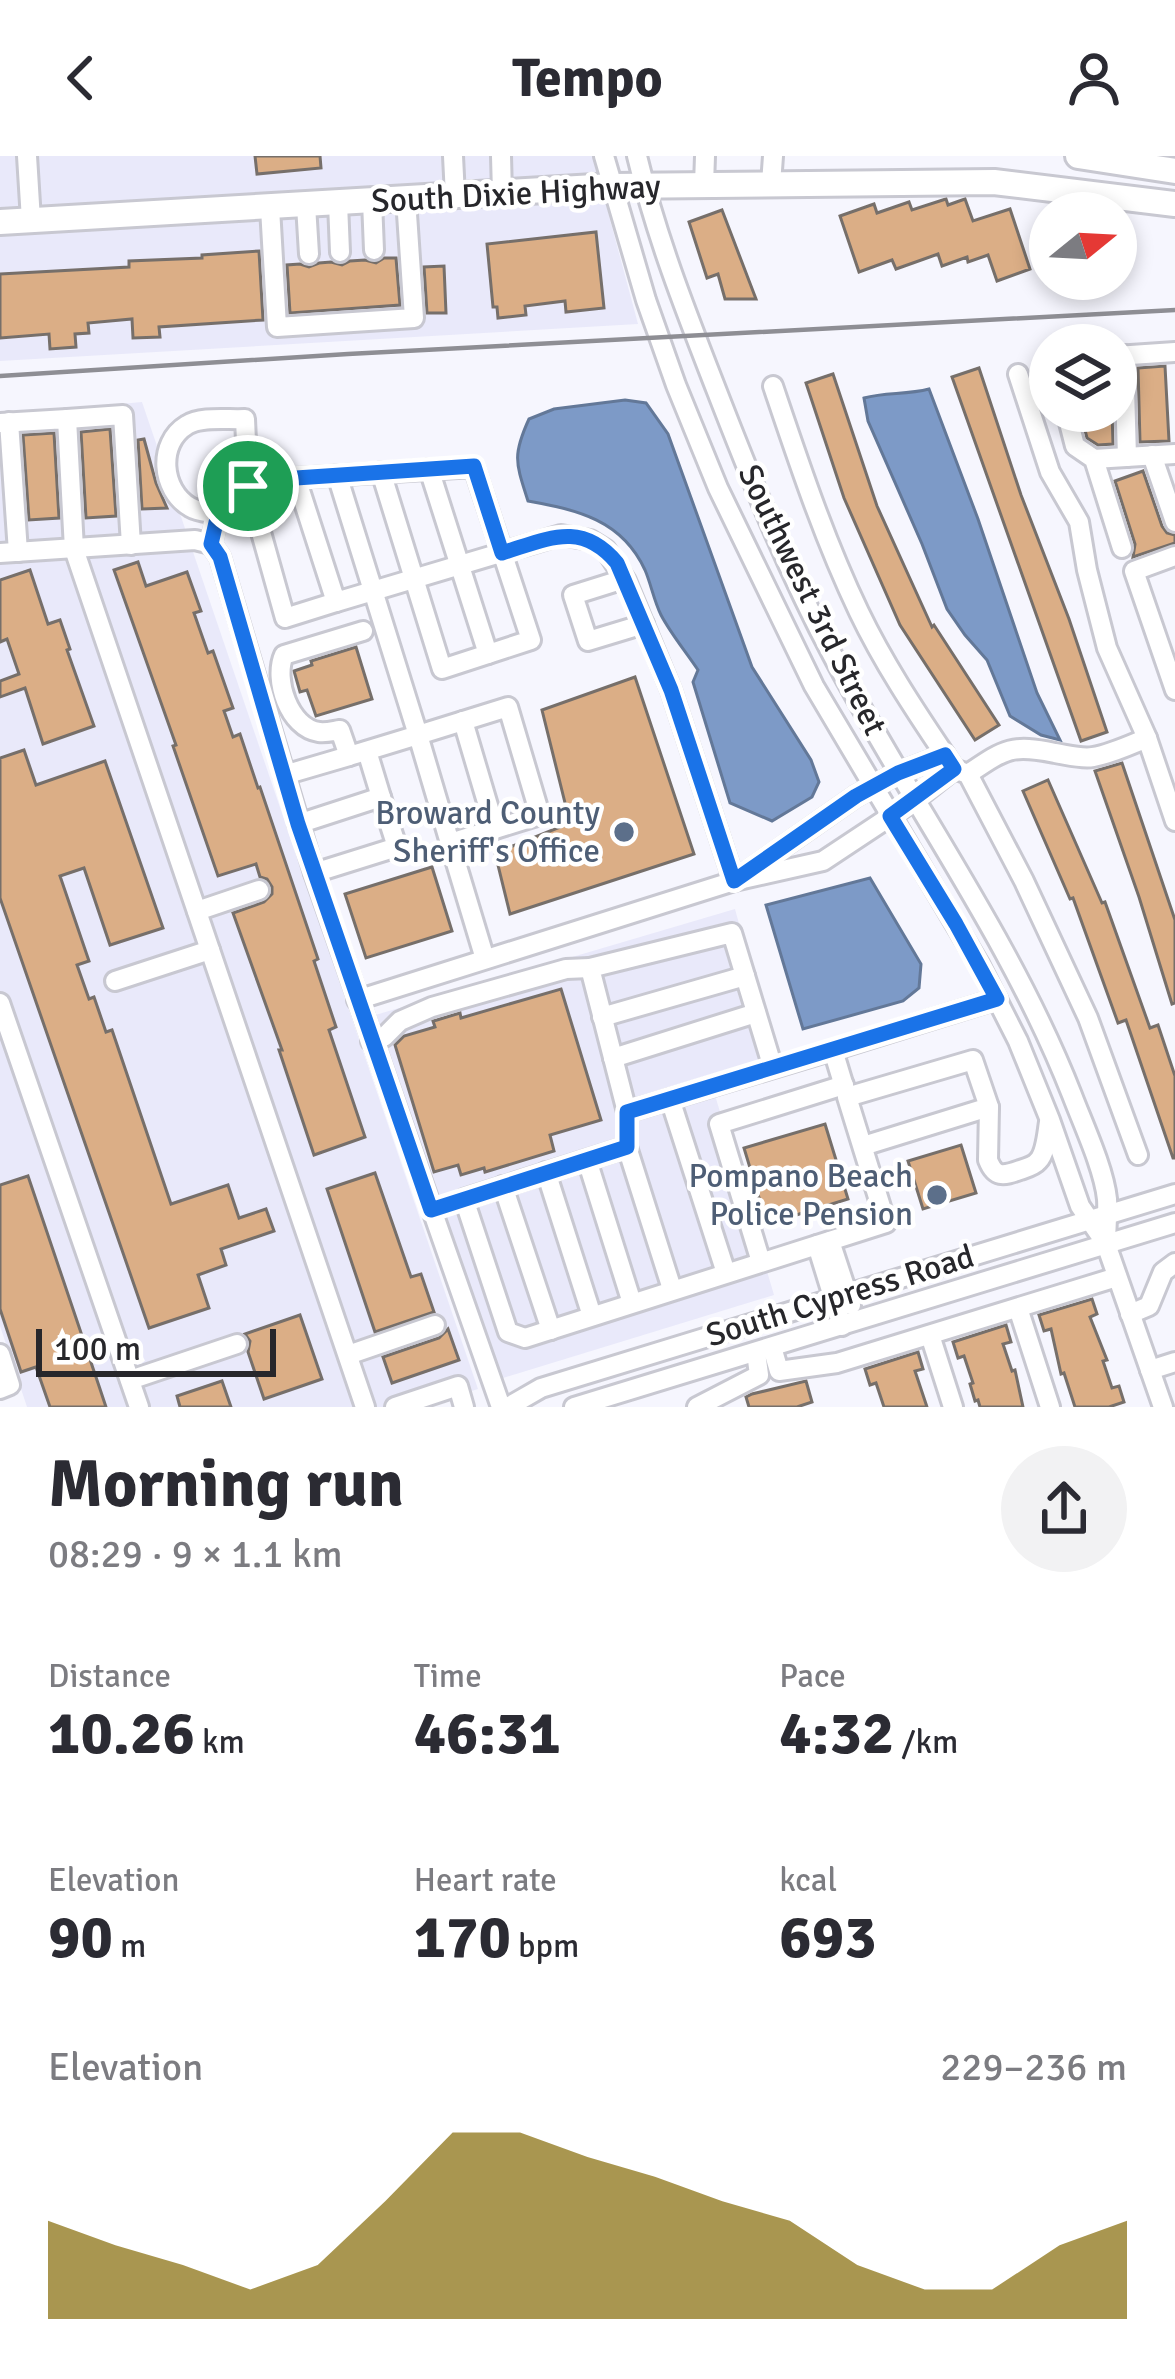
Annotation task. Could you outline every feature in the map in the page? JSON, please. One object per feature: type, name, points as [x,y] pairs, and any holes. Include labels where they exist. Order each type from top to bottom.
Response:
[{"type":"main road","points":[[1078,156],[1175,170]]},
{"type":"main road","name":"South Dixie Highway","points":[[0,222],[612,186],[994,182],[1175,203]]},
{"type":"street","points":[[27,156],[31,220]]},
{"type":"street","points":[[453,156],[455,196]]},
{"type":"street","points":[[501,156],[502,193]]},
{"type":"street","name":"Southwest 3rd Street","points":[[604,156],[653,319],[718,488],[789,637],[997,999],[1050,1120],[1080,1206],[1098,1217]]},
{"type":"street","name":"Southwest 3rd Street","points":[[638,156],[682,301],[768,519],[831,652],[984,913],[1045,1029],[1107,1195],[1098,1217],[1106,1244]]},
{"type":"street","points":[[704,185],[705,156]]},
{"type":"street","points":[[771,184],[773,156]]},
{"type":"street","points":[[269,208],[278,327],[414,318],[406,199]]},
{"type":"street","points":[[372,201],[374,250]]},
{"type":"street","points":[[338,203],[340,252]]},
{"type":"street","points":[[306,205],[309,254]]},
{"type":"street","points":[[1137,355],[1175,352]]},
{"type":"street","points":[[1018,374],[1050,472],[1078,522],[1107,648],[1147,738],[1175,821]]},
{"type":"street","points":[[773,386],[831,551],[860,613],[1024,881],[1101,1050],[1138,1155]]},
{"type":"street","points":[[131,544],[123,415],[5,422],[9,552],[195,540],[211,544],[220,557],[314,873],[504,1407]]},
{"type":"street","points":[[67,418],[74,549],[348,1355],[358,1405]]},
{"type":"street","points":[[218,514],[192,509],[175,493],[165,462],[169,443],[192,422],[245,419],[248,486],[285,618],[561,535],[590,540],[605,550],[624,578],[671,690],[734,881]]},
{"type":"street","points":[[1071,432],[1075,446],[1094,459],[1175,454]]},
{"type":"street","points":[[1125,432],[1127,457]]},
{"type":"street","points":[[1152,455],[1175,522]]},
{"type":"street","points":[[1094,459],[1122,548]]},
{"type":"street","points":[[211,544],[218,514],[248,486],[296,478],[381,472],[429,470],[474,466],[531,640],[442,669],[381,472]]},
{"type":"street","points":[[429,470],[488,654]]},
{"type":"street","points":[[337,475],[484,959]]},
{"type":"street","points":[[296,478],[336,602]]},
{"type":"street","points":[[1175,556],[1134,571],[1175,690]]},
{"type":"street","points":[[624,578],[573,595],[588,640],[644,624]]},
{"type":"street","points":[[314,873],[397,847],[381,797],[358,753],[340,730],[320,733],[298,720],[279,674],[284,655],[363,631]]},
{"type":"street","points":[[284,775],[508,707],[540,815],[450,843]]},
{"type":"street","points":[[463,721],[495,829]]},
{"type":"street","points":[[734,881],[898,773],[955,766],[1025,747],[1092,758],[1147,738]]},
{"type":"street","points":[[357,1000],[734,881],[823,861],[915,800],[955,766]]},
{"type":"street","points":[[298,824],[381,797]]},
{"type":"street","points":[[197,910],[260,890]]},
{"type":"street","points":[[371,1041],[432,1007],[566,969],[590,968],[732,933],[773,1068]]},
{"type":"street","points":[[115,981],[210,950]]},
{"type":"street","points":[[590,968],[627,1112],[627,1147],[672,1289]]},
{"type":"street","points":[[602,1017],[745,976]]},
{"type":"street","points":[[627,1112],[997,999]]},
{"type":"street","points":[[0,1003],[139,1407]]},
{"type":"street","points":[[613,1058],[757,1013]]},
{"type":"street","points":[[464,1198],[508,1332],[525,1338],[886,1223],[833,1050]]},
{"type":"street","points":[[719,1124],[973,1060],[989,1107],[986,1150],[997,1175],[1030,1166],[1042,1157],[1050,1120]]},
{"type":"street","points":[[708,1088],[761,1262]]},
{"type":"street","points":[[670,1099],[726,1273]]},
{"type":"street","points":[[862,1146],[989,1107]]},
{"type":"street","points":[[431,1210],[627,1147]]},
{"type":"street","points":[[586,1160],[632,1303]]},
{"type":"street","points":[[546,1172],[592,1316]]},
{"type":"street","points":[[503,1186],[551,1330]]},
{"type":"street","name":"South Cypress Road","points":[[504,1407],[541,1388],[1175,1194]]},
{"type":"street","name":"South Cypress Road","points":[[574,1407],[1175,1223]]},
{"type":"street","points":[[1130,1314],[1149,1306],[1169,1268],[1154,1230]]},
{"type":"street","points":[[823,1242],[849,1323]]},
{"type":"street","points":[[1106,1244],[1163,1407]]},
{"type":"street","points":[[764,1349],[779,1371],[837,1363],[1118,1277]]},
{"type":"street","points":[[1018,1307],[1050,1407]]},
{"type":"street","points":[[348,1355],[435,1325]]},
{"type":"street","points":[[930,1335],[953,1407]]},
{"type":"street","points":[[130,1380],[237,1344]]},
{"type":"street","points":[[697,1407],[759,1375],[764,1349]]},
{"type":"street","points":[[0,1354],[10,1385],[0,1389]]},
{"type":"street","points":[[1150,1370],[1175,1362]]},
{"type":"street","points":[[395,1407],[458,1387],[464,1407]]},
{"type":"shaded area","points":[[0,156],[593,156],[638,324],[0,361]]},
{"type":"shaded area","points":[[142,402],[478,1389],[420,1407],[27,1407],[0,1326],[0,415]]},
{"type":"shaded area","points":[[735,909],[781,1077],[715,1095],[774,1295],[503,1378],[372,1016]]},
{"type":"water","points":[[929,389],[1037,693],[1060,740],[1041,735],[1010,716],[987,660],[947,609],[868,421],[864,398]]},
{"type":"water","points":[[625,400],[646,403],[668,434],[752,667],[811,760],[819,782],[812,797],[772,821],[730,803],[693,682],[698,670],[661,615],[635,553],[597,520],[528,501],[518,460],[529,419],[554,409]]},
{"type":"water","points":[[870,878],[921,964],[919,988],[903,1001],[803,1029],[766,905]]},
{"type":"building","points":[[255,156],[320,156],[321,168],[257,174]]},
{"type":"building","points":[[946,199],[948,205],[965,199],[973,221],[1010,209],[1029,269],[997,281],[988,255],[942,266],[938,254],[896,269],[892,260],[859,272],[840,216],[874,204],[877,213],[909,202],[912,210]]},
{"type":"building","points":[[722,210],[756,299],[725,299],[718,274],[707,278],[689,222]]},
{"type":"building","points":[[596,232],[604,308],[566,312],[565,301],[525,306],[526,315],[498,318],[487,244]]},
{"type":"building","points":[[259,251],[263,320],[159,327],[160,337],[133,338],[132,319],[88,323],[89,333],[75,334],[76,347],[50,349],[49,334],[0,338],[0,274],[129,267],[129,261]]},
{"type":"building","points":[[396,258],[400,305],[290,313],[287,265],[376,263]]},
{"type":"building","points":[[444,266],[446,313],[427,313],[424,267]]},
{"type":"building","points":[[1165,366],[1169,441],[1140,442],[1138,368]]},
{"type":"building","points":[[979,368],[1107,732],[1081,741],[952,377]]},
{"type":"building","points":[[833,374],[877,506],[932,627],[999,725],[975,740],[900,625],[844,498],[806,383]]},
{"type":"building","points":[[110,429],[116,516],[86,518],[81,432]]},
{"type":"building","points":[[1085,432],[1113,432],[1113,444],[1098,445]]},
{"type":"building","points":[[54,433],[59,518],[29,520],[23,435]]},
{"type":"building","points":[[144,439],[167,508],[142,509],[138,440]]},
{"type":"building","points":[[1143,471],[1162,526],[1175,535],[1175,543],[1133,557],[1135,544],[1115,481]]},
{"type":"building","points":[[138,562],[146,586],[187,572],[201,611],[194,613],[233,708],[224,711],[233,737],[240,734],[318,959],[314,961],[336,1027],[329,1030],[365,1137],[314,1155],[233,913],[264,902],[272,887],[260,877],[256,864],[218,876],[114,570]]},
{"type":"building","points":[[30,570],[48,624],[60,620],[94,726],[43,744],[25,688],[0,697],[0,681],[19,674],[7,639],[0,642],[0,580]]},
{"type":"building","points":[[356,647],[372,699],[316,716],[307,690],[300,692],[294,671]]},
{"type":"building","points":[[635,677],[694,854],[510,914],[495,853],[570,823],[542,710]]},
{"type":"building","points":[[24,750],[36,785],[105,761],[163,928],[110,945],[84,868],[60,876],[89,961],[77,965],[106,1032],[112,1030],[171,1204],[228,1185],[239,1218],[266,1209],[274,1231],[221,1249],[226,1265],[198,1275],[209,1308],[149,1328],[0,898],[0,758]]},
{"type":"building","points":[[1122,763],[1175,920],[1172,1004],[1095,771]]},
{"type":"building","points":[[1048,780],[1105,902],[1150,1028],[1158,1025],[1175,1076],[1175,1158],[1126,1020],[1118,1023],[1073,898],[1023,791]]},
{"type":"building","points":[[432,867],[452,931],[366,958],[345,894]]},
{"type":"building","points":[[561,989],[601,1120],[550,1135],[554,1151],[485,1172],[484,1168],[461,1175],[458,1165],[434,1172],[395,1045],[404,1036],[435,1027],[433,1021],[460,1013],[461,1018]]},
{"type":"building","points":[[825,1124],[848,1199],[767,1224],[744,1148]]},
{"type":"building","points":[[961,1145],[976,1193],[923,1209],[908,1161]]},
{"type":"building","points":[[375,1173],[411,1277],[421,1274],[434,1312],[375,1332],[327,1189]]},
{"type":"building","points":[[28,1176],[106,1407],[50,1407],[36,1367],[21,1372],[0,1309],[0,1185]]},
{"type":"building","points":[[1092,1299],[1097,1314],[1090,1317],[1107,1360],[1103,1361],[1112,1388],[1119,1386],[1124,1402],[1075,1407],[1061,1374],[1051,1329],[1044,1331],[1039,1315]]},
{"type":"building","points":[[300,1315],[322,1379],[264,1399],[245,1334]]},
{"type":"building","points":[[1006,1325],[1011,1342],[1003,1344],[1023,1407],[980,1407],[964,1356],[958,1358],[953,1342]]},
{"type":"building","points":[[448,1329],[459,1360],[392,1383],[383,1357],[439,1338]]},
{"type":"building","points":[[918,1352],[923,1369],[915,1371],[927,1407],[884,1407],[865,1369]]},
{"type":"building","points":[[222,1381],[231,1407],[180,1407],[177,1396]]},
{"type":"building","points":[[806,1381],[812,1402],[797,1407],[749,1407],[746,1397],[752,1394]]},
{"type":"railway","points":[[0,376],[1175,310]]},
{"type":"place","name":"Broward County Sheriff's Office","points":[[624,832]]},
{"type":"place","name":"Pompano Beach Police Pension","points":[[937,1195]]},
{"type":"route","points":[[474,466],[502,553],[561,535],[590,540],[605,550],[626,581],[671,690],[734,881],[856,796],[945,755],[954,769],[890,816],[997,999],[627,1112],[627,1147],[431,1210],[298,824],[220,557],[211,544],[218,514],[248,486],[296,478],[474,466]]}]
